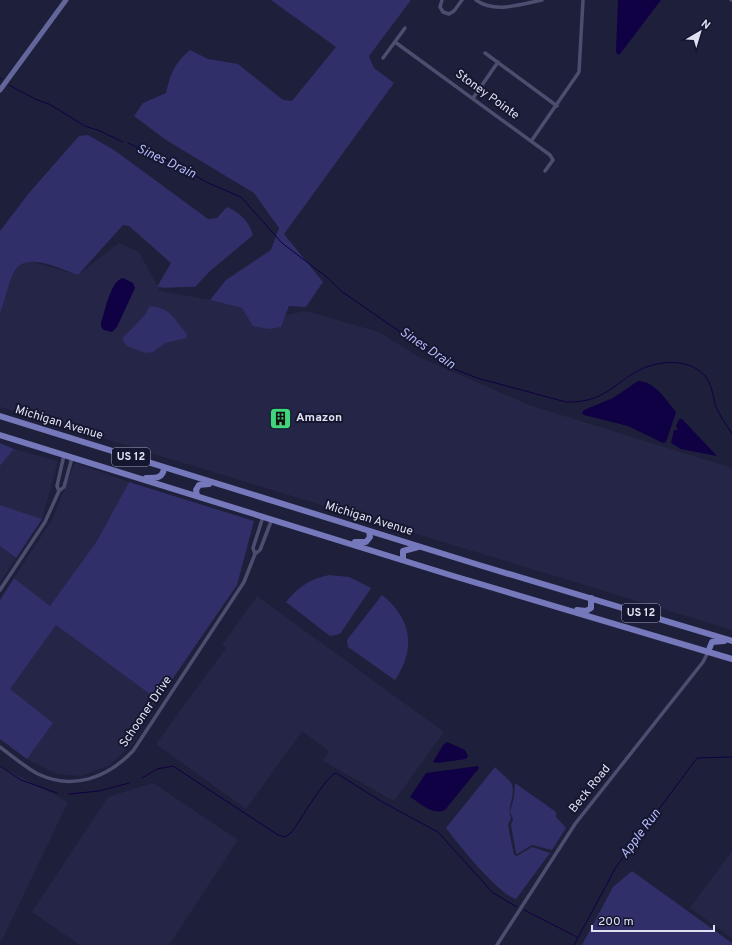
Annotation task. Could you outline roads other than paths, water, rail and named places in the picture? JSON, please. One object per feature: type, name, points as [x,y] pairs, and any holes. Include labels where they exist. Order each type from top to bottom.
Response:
[{"type":"main road","name":"Michigan Avenue","points":[[0,416],[216,484],[732,641]]},
{"type":"main road","name":"US 12","points":[[0,435],[331,538],[732,659]]},
{"type":"main road","points":[[134,477],[159,478],[162,476],[164,468]]},
{"type":"main road","points":[[197,496],[196,490],[199,485],[216,484]]},
{"type":"main road","points":[[331,538],[363,543],[369,540],[369,530]]},
{"type":"main road","points":[[403,560],[402,554],[405,550],[422,547]]},
{"type":"main road","points":[[564,609],[586,611],[591,608],[591,598]]},
{"type":"main road","points":[[708,652],[712,642],[732,641]]},
{"type":"street","points":[[0,90],[66,0]]},
{"type":"street","points":[[442,0],[440,7],[443,12],[449,14],[454,11],[462,0]]},
{"type":"street","points":[[476,0],[486,6],[500,8],[542,0]]},
{"type":"street","points":[[532,140],[557,106],[579,72],[583,0]]},
{"type":"street","points":[[383,58],[405,28]]},
{"type":"street","name":"Stoney Pointe","points":[[395,42],[532,140],[550,155],[553,160],[545,171]]},
{"type":"street","points":[[485,53],[557,106]]},
{"type":"street","points":[[473,98],[498,62]]},
{"type":"street","points":[[59,491],[57,486],[64,455]]},
{"type":"street","points":[[0,590],[45,522],[59,491],[64,487],[72,458]]},
{"type":"street","name":"Schooner Drive","points":[[255,554],[253,548],[263,517]]},
{"type":"street","name":"Schooner Drive","points":[[0,747],[37,773],[59,780],[74,782],[90,780],[117,767],[133,751],[240,588],[255,554],[260,550],[272,519]]},
{"type":"street","name":"Beck Road","points":[[497,945],[575,824],[703,662],[708,652]]},
{"type":"waterway","name":"Sines Drain","points":[[9,85],[35,99],[49,104],[85,126],[100,131],[123,142]]},
{"type":"waterway","name":"Sines Drain","points":[[128,143],[183,168],[206,182],[241,197],[282,243],[328,278],[341,291],[454,369],[477,378],[570,402],[587,400],[599,396],[634,373],[652,365],[671,362],[681,363],[698,370],[705,376],[711,387],[716,407],[732,434]]},
{"type":"waterway","name":"Apple Run","points":[[574,945],[616,867],[697,758],[732,757]]},
{"type":"waterway","points":[[0,766],[21,780],[57,793]]},
{"type":"waterway","points":[[142,778],[157,769],[173,766],[278,835],[285,837],[292,832],[320,790],[336,773],[384,803],[438,832],[493,893],[517,907]]},
{"type":"waterway","points":[[69,794],[99,791],[129,783]]},
{"type":"waterway","points":[[524,910],[577,937]]},
{"type":"place","name":"Amazon","points":[[281,418]]}]
